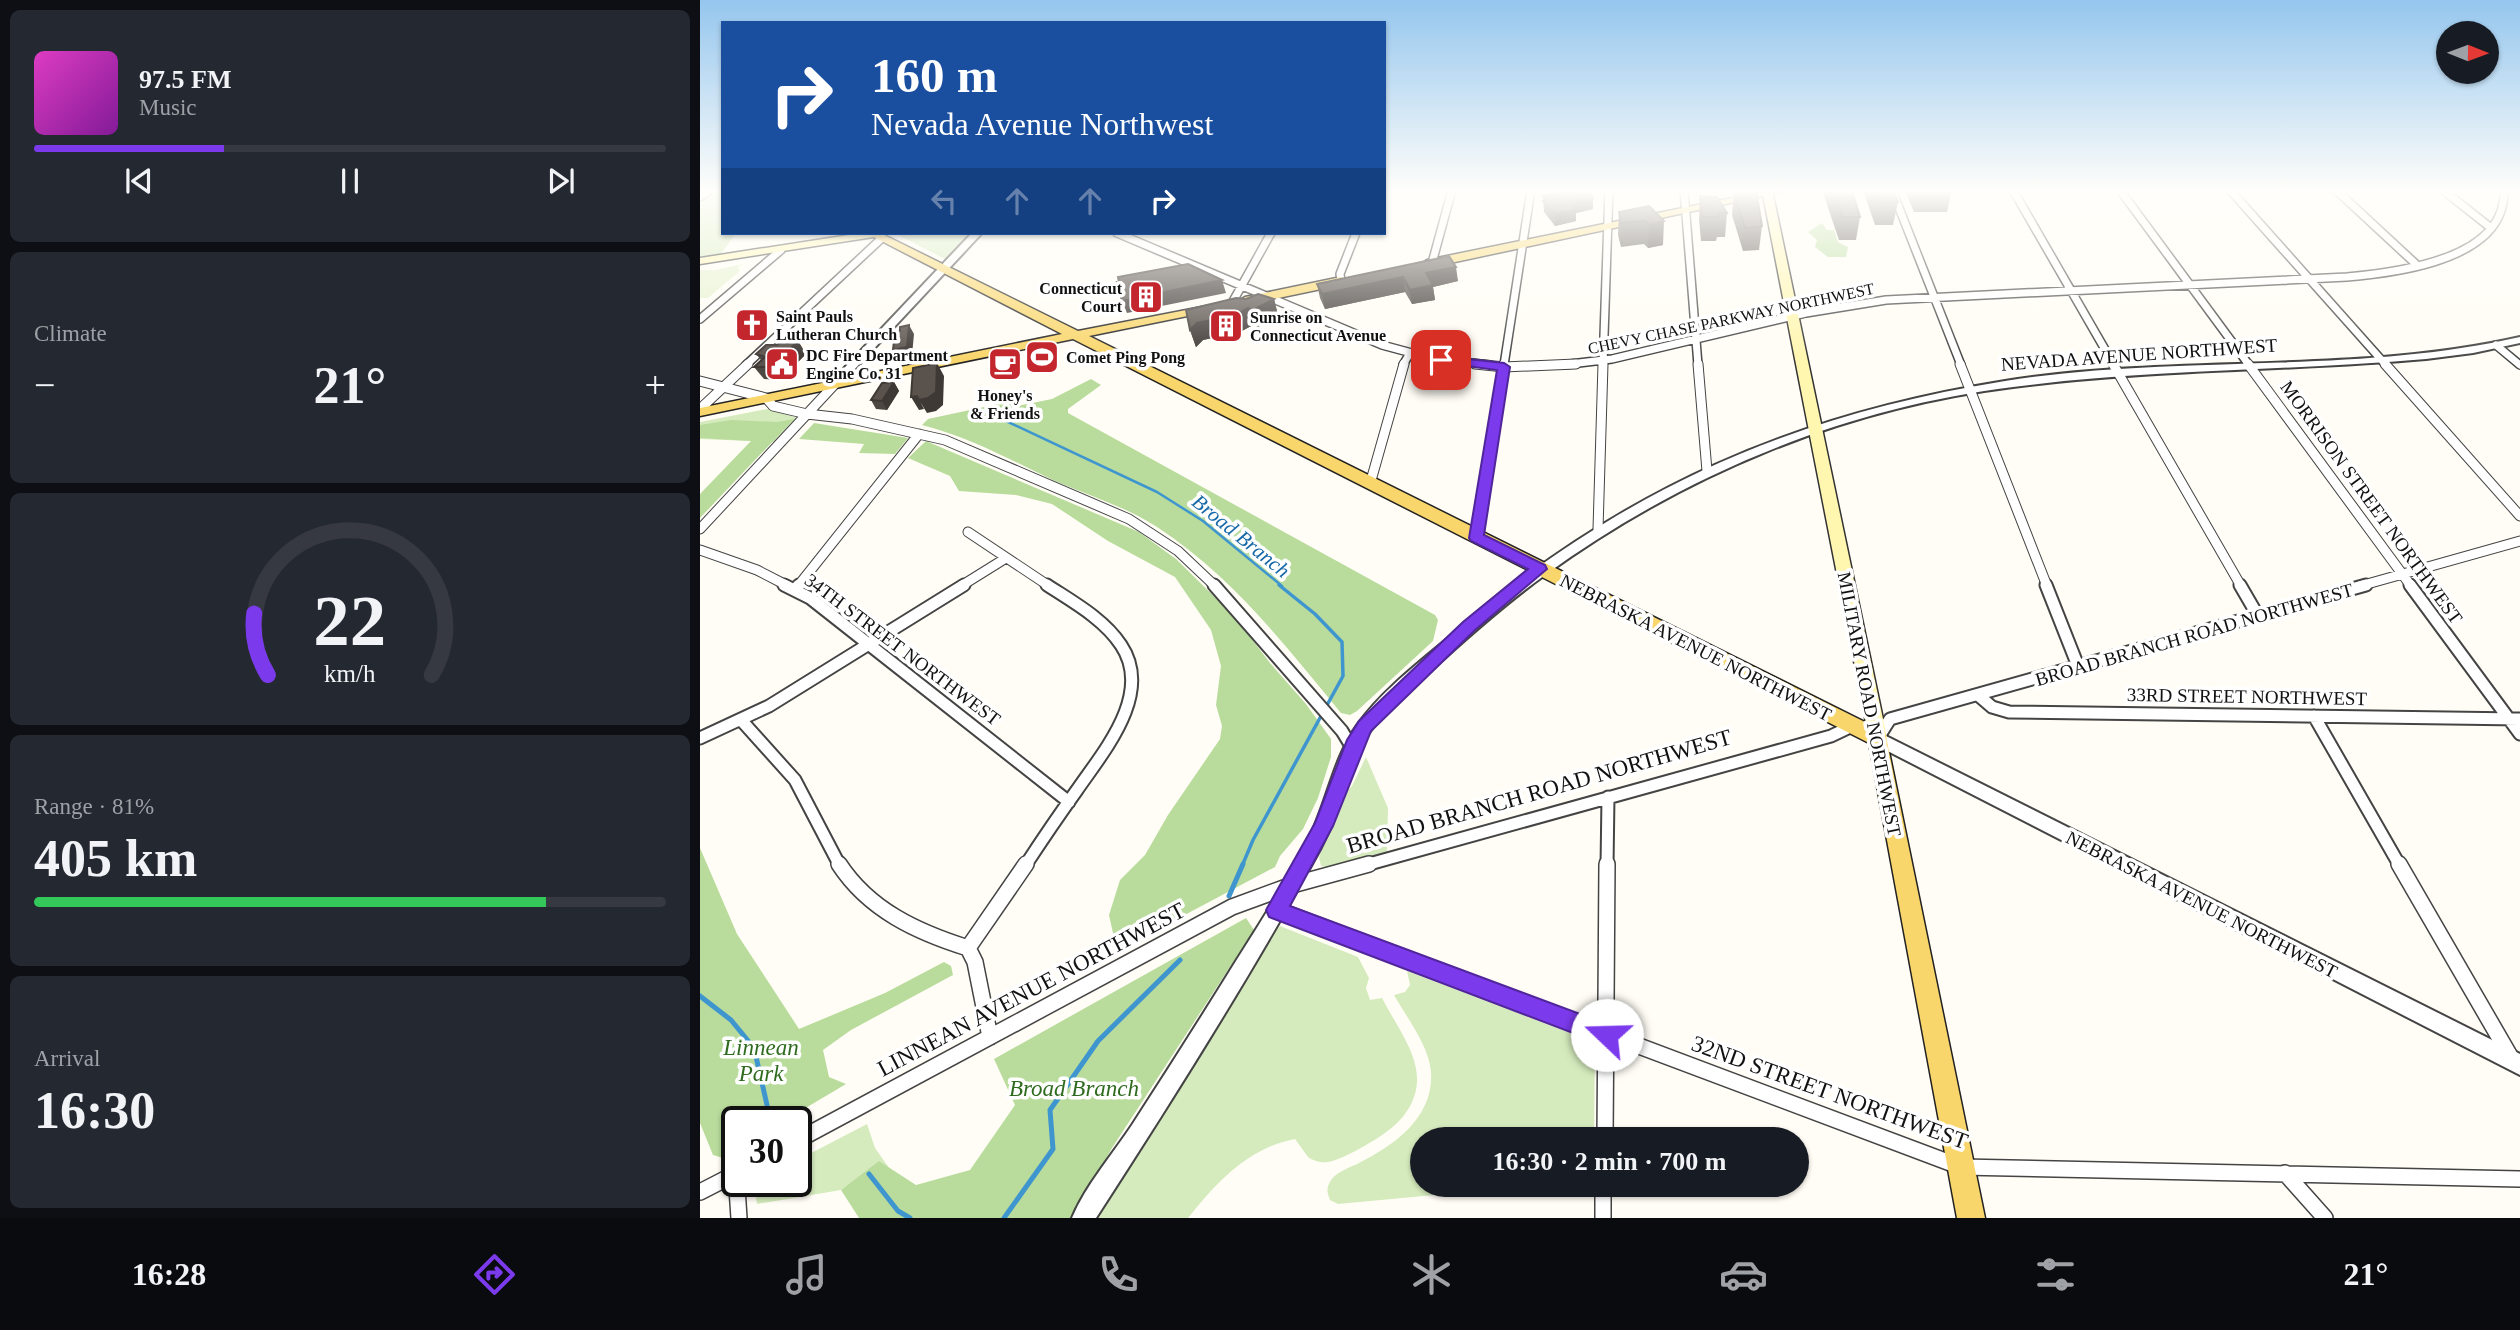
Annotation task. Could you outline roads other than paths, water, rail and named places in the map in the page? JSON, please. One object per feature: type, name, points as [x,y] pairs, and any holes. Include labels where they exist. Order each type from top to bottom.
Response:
[{"type":"main road","points":[[700,261],[800,247]]},
{"type":"main road","name":"NEBRASKA AVENUE NORTHWEST","points":[[902,247],[1878,738]]},
{"type":"main road","points":[[1425,264],[1508,247]]},
{"type":"main road","name":"MILITARY ROAD NORTHWEST","points":[[1778,247],[1878,738],[1971,1218]]},
{"type":"main road","points":[[700,411],[1348,280]]},
{"type":"main road","points":[[1012,348],[1038,333],[1046,321]]},
{"type":"street","points":[[700,411],[864,247]]},
{"type":"street","points":[[700,529],[964,247]]},
{"type":"street","name":"CHEVY CHASE PARKWAY NORTHWEST","points":[[1149,247],[1366,340],[1409,353],[1454,362],[1504,367],[1558,366],[1603,361],[1864,303],[1934,297],[2370,275],[2417,266],[2465,247]]},
{"type":"street","points":[[1232,303],[1264,247]]},
{"type":"street","points":[[1348,280],[1340,274],[1351,247]]},
{"type":"street","points":[[1425,264],[1431,247]]},
{"type":"street","points":[[1477,538],[1522,247]]},
{"type":"street","points":[[1598,529],[1607,247]]},
{"type":"street","points":[[1688,247],[1706,471]]},
{"type":"street","points":[[1914,247],[2078,667]]},
{"type":"street","points":[[2046,247],[2258,616]]},
{"type":"street","name":"MORRISON STREET NORTHWEST","points":[[2162,247],[2514,719],[2520,734]]},
{"type":"street","points":[[2280,247],[2520,516]]},
{"type":"street","points":[[2397,247],[2417,266]]},
{"type":"street","points":[[700,319],[781,250]]},
{"type":"street","name":"NEVADA AVENUE NORTHWEST","points":[[1292,885],[1324,826],[1353,749],[1365,726],[1387,703],[1469,626],[1540,569],[1598,529],[1706,471],[1814,428],[1892,406],[1971,390],[2038,380],[2118,373],[2441,354],[2520,340]]},
{"type":"street","points":[[2496,345],[2520,365]]},
{"type":"street","points":[[1370,484],[1404,362],[1409,353]]},
{"type":"street","points":[[700,381],[766,398],[773,406],[807,414],[844,418],[952,442],[1104,507],[1161,539],[1178,551],[1223,593],[1337,725],[1353,749]]},
{"type":"street","points":[[794,589],[809,574],[919,434]]},
{"type":"street","points":[[968,532],[1107,626],[1122,645],[1128,658],[1132,684],[1124,717],[968,948]]},
{"type":"street","name":"BROAD BRANCH ROAD NORTHWEST","points":[[1878,738],[1890,719],[2520,541]]},
{"type":"street","name":"34TH STREET NORTHWEST","points":[[700,551],[757,570],[794,589],[869,644],[1069,802]]},
{"type":"street","points":[[700,738],[742,721],[1006,558]]},
{"type":"street","name":"33RD STREET NORTHWEST","points":[[1978,695],[1992,708],[2010,712],[2514,719]]},
{"type":"street","points":[[2314,716],[2517,1063]]},
{"type":"street","points":[[742,721],[797,783],[838,863],[859,890],[905,924],[968,948],[975,962],[990,1037]]},
{"type":"street","name":"BROAD BRANCH ROAD NORTHWEST","points":[[1292,885],[1831,736],[1852,726]]},
{"type":"street","name":"NEBRASKA AVENUE NORTHWEST","points":[[1878,738],[2517,1063]]},
{"type":"street","points":[[1605,1127],[1608,797]]},
{"type":"street","points":[[1083,1218],[1163,1099],[1292,885]]},
{"type":"street","name":"LINNEAN AVENUE NORTHWEST","points":[[812,1132],[1232,906],[1292,885]]},
{"type":"street","name":"32ND STREET NORTHWEST","points":[[1277,910],[1961,1167],[2520,1179]]},
{"type":"street","points":[[2285,1173],[2325,1218]]},
{"type":"street","points":[[700,1192],[721,1181]]},
{"type":"street","points":[[738,1197],[739,1218]]},
{"type":"street","points":[[1603,1197],[1603,1218]]},
{"type":"waterway","name":"Broad Branch","points":[[1006,421],[1157,492],[1203,521],[1282,586]]},
{"type":"waterway","name":"Broad Branch","points":[[1242,866],[1253,840],[1343,676],[1342,642],[1315,614],[1279,585]]},
{"type":"waterway","name":"Broad Branch","points":[[1229,896],[1243,864]]},
{"type":"waterway","name":"Broad Branch","points":[[1004,1218],[1053,1149],[1050,1110],[1098,1041],[1180,960]]},
{"type":"waterway","points":[[700,996],[731,1020],[754,1048],[767,1105]]},
{"type":"waterway","points":[[869,1174],[898,1211],[910,1218]]},
{"type":"place","name":"Connecticut Court","points":[[1146,297]]},
{"type":"place","name":"Saint Pauls Lutheran Church","points":[[752,325]]},
{"type":"place","name":"Sunrise on Connecticut Avenue","points":[[1226,326]]},
{"type":"place","name":"Comet Ping Pong","points":[[1042,357]]},
{"type":"place","name":"DC Fire Department Engine Co. 31","points":[[782,364]]},
{"type":"place","name":"Honey's & Friends","points":[[1005,364]]},
{"type":"park label","name":"Linnean Park","points":[[761,1060]]}]
